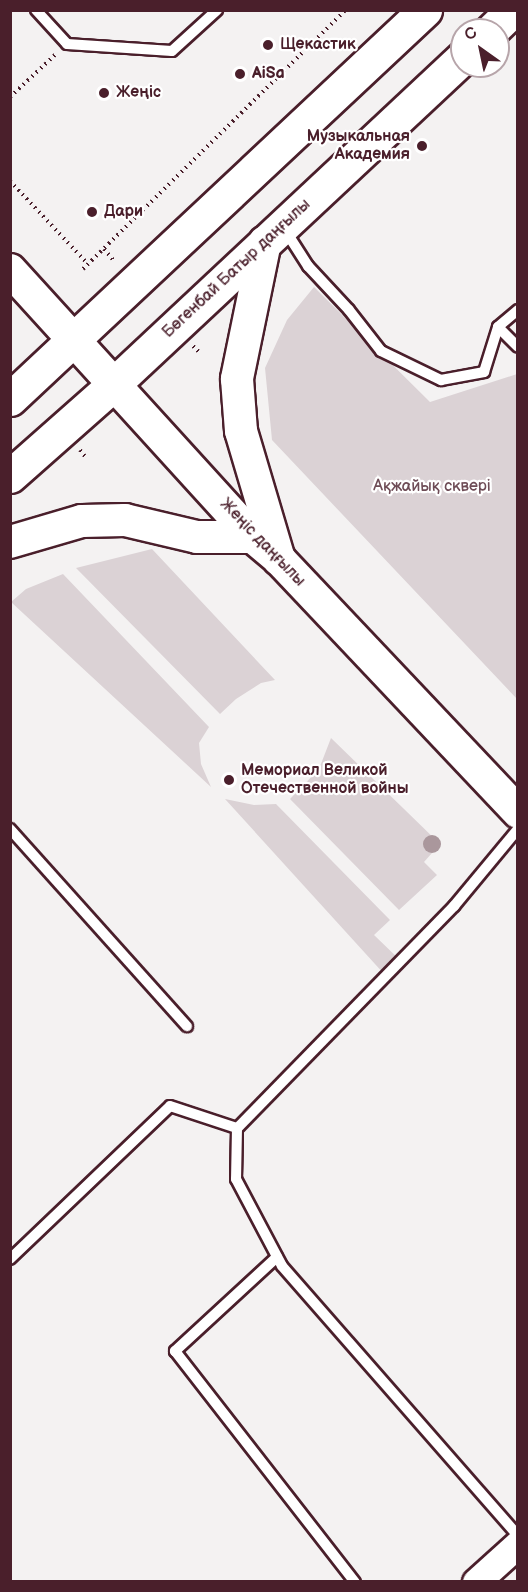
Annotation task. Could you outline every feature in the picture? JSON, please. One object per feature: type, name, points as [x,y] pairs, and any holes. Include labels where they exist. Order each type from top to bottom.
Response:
[{"type":"main road","points":[[10,399],[425,10]]},
{"type":"main road","name":"Бөгенбай Батыр даңғылы","points":[[10,476],[115,383],[450,69]]},
{"type":"main road","points":[[274,235],[237,380],[241,431],[280,560]]},
{"type":"main road","name":"Жеңіс даңғылы","points":[[10,270],[75,338],[253,537],[280,560],[518,812]]},
{"type":"main road","points":[[10,542],[82,521],[124,520],[197,537],[253,537]]},
{"type":"street","points":[[476,1581],[518,1544]]},
{"type":"lane","points":[[36,10],[67,44],[172,51],[217,10]]},
{"type":"lane","points":[[274,235],[308,266],[350,310],[381,351],[441,380],[484,372],[498,327],[518,310]]},
{"type":"lane","points":[[498,327],[518,347]]},
{"type":"lane","points":[[10,829],[187,1026]]},
{"type":"lane","points":[[518,829],[454,906],[237,1128],[236,1179],[282,1266],[518,1536]]},
{"type":"lane","points":[[10,1259],[170,1106],[237,1128]]},
{"type":"lane","points":[[277,1257],[175,1351],[355,1581]]},
{"type":"path","points":[[83,269],[346,10]]},
{"type":"path","points":[[10,97],[67,44]]},
{"type":"path","points":[[10,181],[88,264]]},
{"type":"green space","name":"Ақжайық сквері","points":[[314,287],[430,402],[517,374],[517,699],[272,440],[265,368],[287,320]]},
{"type":"green space","points":[[152,549],[275,680],[261,683],[236,699],[220,714],[76,568]]},
{"type":"green space","points":[[63,574],[209,727],[199,743],[201,764],[211,787],[11,602],[26,589]]},
{"type":"green space","points":[[331,738],[440,844],[424,862],[437,875],[399,910],[290,799],[319,769]]},
{"type":"green space","points":[[225,799],[254,805],[276,804],[390,920],[374,935],[402,962],[385,975]]},
{"type":"place","name":"Щекастик","points":[[268,45]]},
{"type":"place","name":"AiSa","points":[[240,74]]},
{"type":"place","name":"Жеңіс","points":[[104,93]]},
{"type":"place","name":"Музыкальная Академия","points":[[422,146]]},
{"type":"place","name":"Дари","points":[[92,212]]},
{"type":"place","name":"Мемориал Великой Отечественной войны","points":[[229,780]]}]
